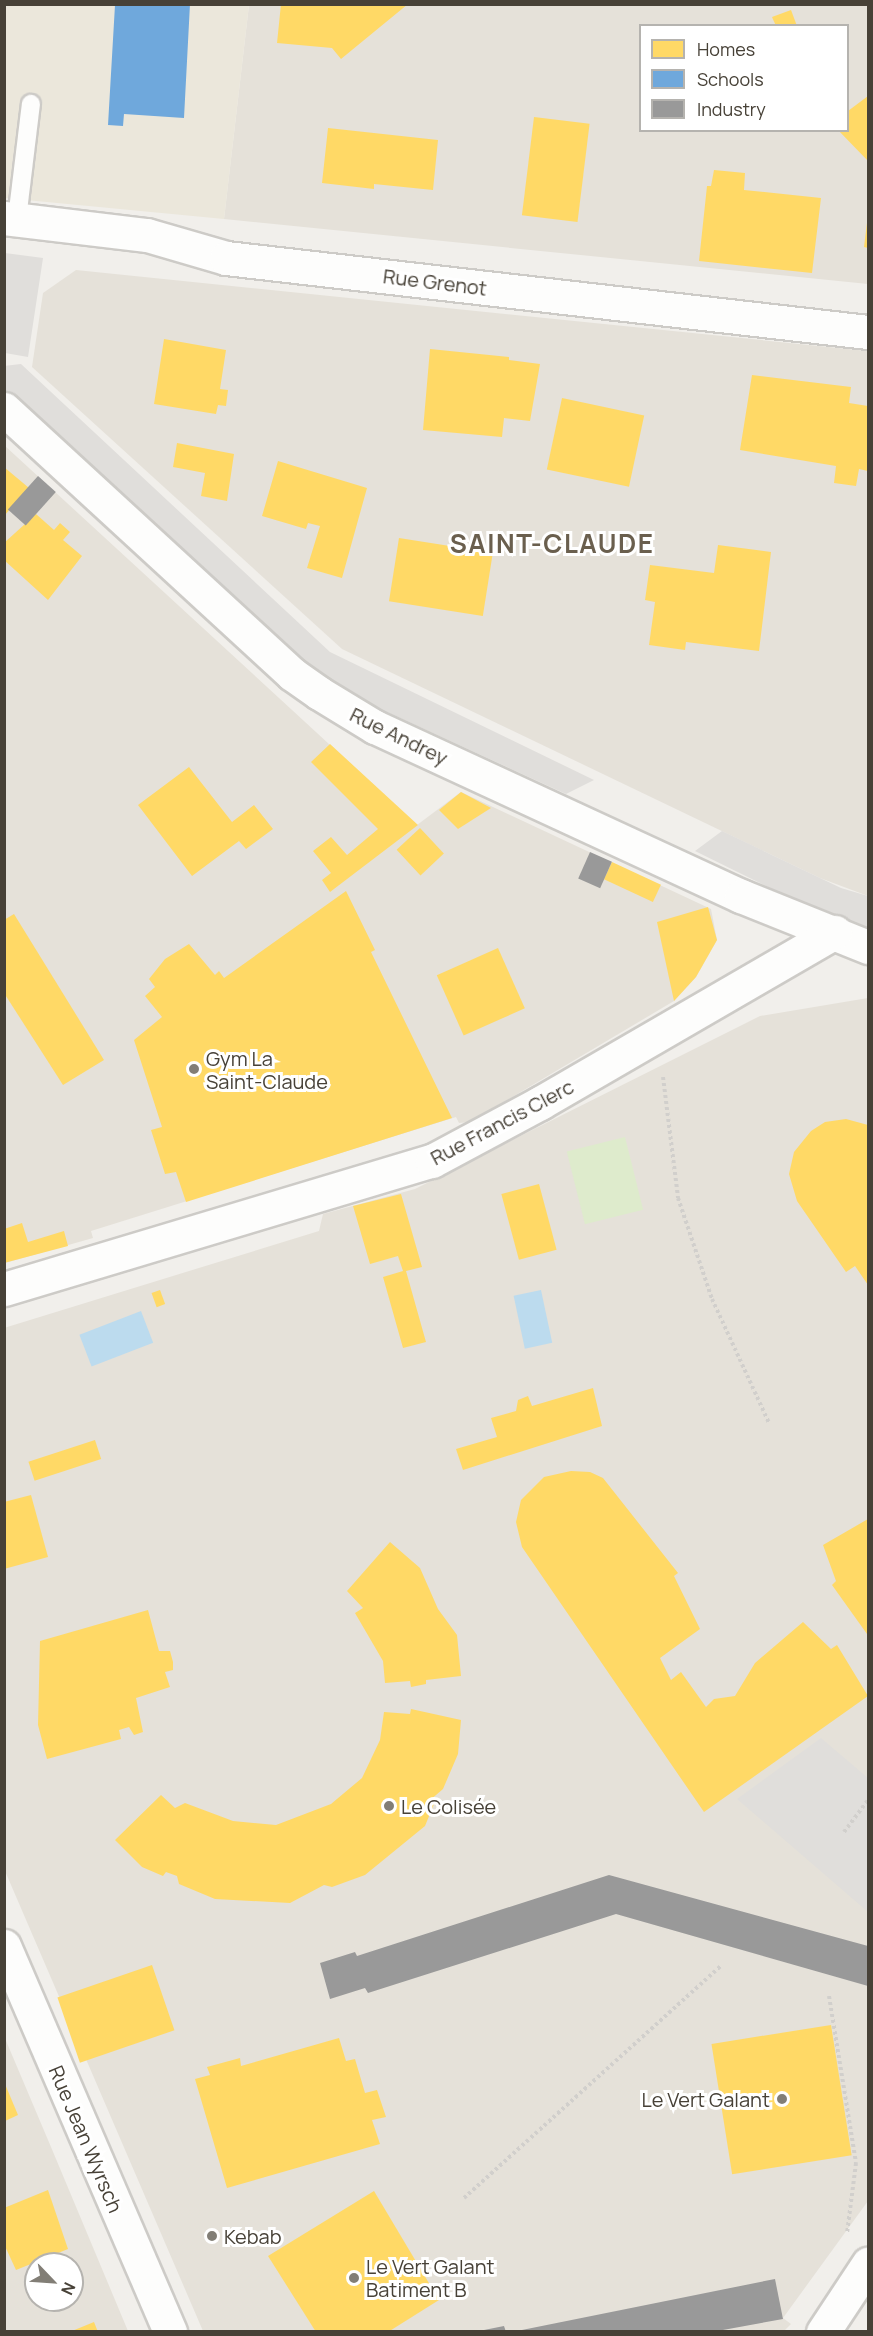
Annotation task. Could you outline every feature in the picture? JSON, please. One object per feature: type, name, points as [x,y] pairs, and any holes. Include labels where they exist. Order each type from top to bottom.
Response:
[{"type":"street","name":"Rue Grenot","points":[[11,219],[147,235],[226,258],[868,332]]},
{"type":"street","name":"Rue Andrey","points":[[4,409],[292,674],[319,693],[375,727],[741,896],[835,932],[868,948]]},
{"type":"street","name":"Rue Francis Clerc","points":[[4,1289],[432,1161],[835,932]]},
{"type":"street","name":"Rue Jean Wyrsch","points":[[4,1946],[170,2331]]},
{"type":"street","points":[[823,2331],[868,2265]]},
{"type":"lane","points":[[11,219],[32,105]]},
{"type":"path","points":[[660,1033],[678,1198],[712,1299],[769,1423]]},
{"type":"path","points":[[844,1832],[868,1800]]},
{"type":"path","points":[[464,2198],[721,1966]]},
{"type":"path","points":[[829,1996],[856,2163],[852,2198]]},
{"type":"shaded area","points":[[4,5],[249,5],[224,219],[5,198]]},
{"type":"shaded area","points":[[249,5],[868,5],[868,284],[224,219]]},
{"type":"shaded area","points":[[5,253],[43,258],[28,357],[5,353]]},
{"type":"shaded area","points":[[76,270],[868,351],[868,896],[820,878],[342,649],[32,367],[43,293]]},
{"type":"shaded area","points":[[21,364],[330,652],[594,780],[566,794],[348,694],[297,659],[5,390],[4,366]]},
{"type":"shaded area","points":[[4,445],[417,825],[461,792],[711,909],[717,940],[696,977],[674,1001],[470,1122],[459,1123],[456,1117],[91,1231],[93,1238],[5,1263]]},
{"type":"shaded area","points":[[722,831],[841,888],[868,896],[868,930],[823,914],[695,851]]},
{"type":"shaded area","points":[[868,998],[868,2201],[783,2318],[791,2324],[784,2331],[203,2331],[5,1871],[4,1328],[319,1231],[323,1214],[415,1189],[760,1016]]},
{"type":"shaded area","points":[[821,1738],[868,1778],[868,1912],[737,1799]]},
{"type":"shaded area","points":[[4,2036],[128,2331],[5,2331]]},
{"type":"green space","points":[[625,1137],[643,1210],[585,1224],[567,1152]]},
{"type":"water","points":[[541,1290],[552,1343],[525,1349],[514,1296]]},
{"type":"water","points":[[141,1311],[153,1343],[92,1366],[79,1335]]},
{"type":"building: Homes","points":[[281,4],[408,4],[341,59],[332,48],[277,43]]},
{"type":"building: Homes","points":[[791,10],[796,24],[775,24],[772,17]]},
{"type":"building: Homes","points":[[868,96],[868,161],[840,132],[849,132],[849,110]]},
{"type":"building: Homes","points":[[534,117],[590,124],[578,222],[522,215]]},
{"type":"building: Homes","points":[[328,128],[438,140],[433,190],[374,184],[374,189],[322,183]]},
{"type":"building: Homes","points":[[714,170],[745,173],[744,190],[821,198],[812,273],[699,261],[707,186],[711,186]]},
{"type":"building: Homes","points":[[868,223],[868,248],[864,247]]},
{"type":"building: Homes","points":[[164,339],[226,350],[220,389],[228,390],[226,406],[218,405],[216,414],[154,404]]},
{"type":"building: Homes","points":[[430,349],[509,357],[509,360],[540,364],[530,421],[504,418],[502,437],[423,430]]},
{"type":"building: Homes","points":[[752,375],[851,387],[849,403],[868,406],[868,471],[859,469],[856,486],[834,483],[836,466],[740,450]]},
{"type":"building: Homes","points":[[562,398],[644,415],[629,487],[547,469]]},
{"type":"building: Homes","points":[[177,443],[234,454],[227,501],[201,496],[205,473],[173,467]]},
{"type":"building: Homes","points":[[278,461],[367,488],[342,578],[307,568],[320,526],[308,523],[306,529],[262,516]]},
{"type":"building: Homes","points":[[4,467],[29,488],[4,516]]},
{"type":"building: Homes","points":[[36,514],[54,530],[60,523],[70,532],[63,540],[82,556],[48,600],[4,560],[4,543]]},
{"type":"building: Homes","points":[[399,538],[493,553],[483,616],[389,601]]},
{"type":"building: Homes","points":[[718,545],[771,552],[759,651],[686,642],[685,650],[649,645],[655,602],[645,600],[650,565],[714,573]]},
{"type":"building: Homes","points":[[330,744],[418,825],[330,892],[322,880],[331,873],[313,851],[331,837],[347,855],[378,829],[311,762]]},
{"type":"building: Homes","points":[[189,767],[232,822],[254,805],[273,829],[246,849],[239,841],[192,876],[138,805]]},
{"type":"building: Homes","points":[[461,792],[491,808],[458,829],[439,810]]},
{"type":"building: Homes","points":[[420,828],[444,854],[420,875],[397,850]]},
{"type":"building: Homes","points":[[612,862],[661,885],[653,902],[604,879]]},
{"type":"building: Homes","points":[[346,891],[375,950],[371,952],[452,1118],[186,1202],[176,1172],[165,1174],[151,1130],[162,1127],[134,1040],[162,1017],[145,996],[155,987],[149,979],[165,959],[189,944],[215,975],[219,971],[224,978]]},
{"type":"building: Homes","points":[[708,907],[717,940],[696,977],[674,1001],[657,922]]},
{"type":"building: Homes","points":[[14,914],[104,1060],[63,1085],[4,993],[4,920]]},
{"type":"building: Homes","points":[[498,948],[525,1008],[464,1036],[437,975]]},
{"type":"building: Homes","points":[[846,1119],[868,1125],[868,1285],[855,1266],[846,1272],[797,1201],[789,1174],[794,1152],[811,1131],[825,1122]]},
{"type":"building: Homes","points":[[539,1184],[557,1250],[519,1260],[501,1194]]},
{"type":"building: Homes","points":[[401,1194],[422,1267],[406,1271],[426,1342],[403,1348],[383,1277],[403,1271],[398,1256],[370,1264],[353,1206]]},
{"type":"building: Homes","points":[[22,1223],[28,1242],[64,1231],[68,1246],[4,1263],[4,1229]]},
{"type":"building: Homes","points":[[160,1290],[165,1304],[157,1307],[152,1293]]},
{"type":"building: Homes","points":[[593,1388],[602,1426],[463,1470],[456,1449],[497,1437],[491,1418],[516,1411],[518,1400],[528,1396],[532,1406]]},
{"type":"building: Homes","points":[[95,1440],[101,1459],[35,1481],[28,1462]]},
{"type":"building: Homes","points":[[571,1471],[590,1472],[603,1478],[678,1573],[674,1576],[700,1629],[660,1658],[671,1680],[681,1672],[706,1707],[714,1699],[735,1696],[755,1663],[803,1622],[831,1649],[837,1645],[868,1696],[704,1812],[522,1547],[516,1522],[521,1500],[544,1477]]},
{"type":"building: Homes","points":[[31,1495],[48,1557],[4,1569],[4,1502]]},
{"type":"building: Homes","points":[[868,1519],[867,1634],[832,1585],[836,1581],[823,1545]]},
{"type":"building: Homes","points":[[390,1542],[420,1568],[438,1609],[457,1635],[461,1676],[426,1680],[426,1684],[411,1687],[410,1681],[385,1683],[383,1661],[355,1613],[363,1608],[347,1591]]},
{"type":"building: Homes","points":[[148,1610],[159,1651],[170,1651],[173,1670],[165,1672],[170,1687],[136,1698],[143,1732],[134,1735],[129,1727],[119,1730],[121,1739],[47,1759],[38,1725],[40,1641]]},
{"type":"building: Homes","name":"Le Colisée","points":[[411,1709],[461,1720],[458,1754],[443,1789],[429,1801],[434,1804],[425,1826],[365,1875],[332,1887],[324,1885],[290,1903],[215,1899],[179,1884],[177,1876],[166,1872],[163,1876],[142,1867],[115,1840],[161,1795],[175,1808],[185,1803],[233,1821],[276,1825],[331,1804],[362,1778],[380,1740],[384,1712],[410,1714]]},
{"type":"building: Homes","points":[[152,1965],[174,2030],[80,2063],[57,1998]]},
{"type":"building: Homes","name":"Le Vert Galant","points":[[831,2025],[852,2155],[732,2174],[711,2044]]},
{"type":"building: Homes","points":[[339,2038],[346,2061],[355,2059],[365,2093],[377,2090],[386,2117],[372,2120],[380,2144],[227,2188],[195,2079],[210,2075],[207,2067],[240,2058],[241,2066]]},
{"type":"building: Homes","points":[[5,2084],[18,2115],[5,2121]]},
{"type":"building: Homes","points":[[48,2190],[68,2249],[61,2252],[24,2252],[24,2267],[16,2270],[4,2244],[4,2208]]},
{"type":"building: Homes","name":"Le Vert Galant Batiment B","points":[[374,2191],[439,2300],[388,2332],[316,2332],[268,2256]]},
{"type":"building: Homes","points":[[94,2322],[98,2332],[72,2332],[72,2331]]},
{"type":"building: Schools","points":[[190,4],[184,118],[124,114],[123,126],[108,125],[115,5]]},
{"type":"building: Industry","points":[[38,476],[56,492],[26,526],[8,509]]},
{"type":"building: Industry","points":[[590,852],[612,862],[600,888],[578,878]]},
{"type":"building: Industry","points":[[609,1875],[868,1946],[868,1986],[616,1914],[368,1993],[365,1988],[330,1999],[320,1963],[355,1952],[357,1956]]},
{"type":"building: Industry","points":[[775,2279],[783,2319],[712,2332],[512,2332]]},
{"type":"building: Industry","points":[[504,2326],[506,2332],[485,2332],[484,2330]]},
{"type":"place","name":"Gym La Saint-Claude","points":[[194,1069]]},
{"type":"place","name":"Le Colisée","points":[[389,1806]]},
{"type":"place","name":"Le Vert Galant","points":[[782,2099]]},
{"type":"place","name":"Kebab","points":[[212,2236]]},
{"type":"place","name":"Le Vert Galant Batiment B","points":[[354,2278]]},
{"type":"district","name":"SAINT-CLAUDE","points":[[552,544]]}]
